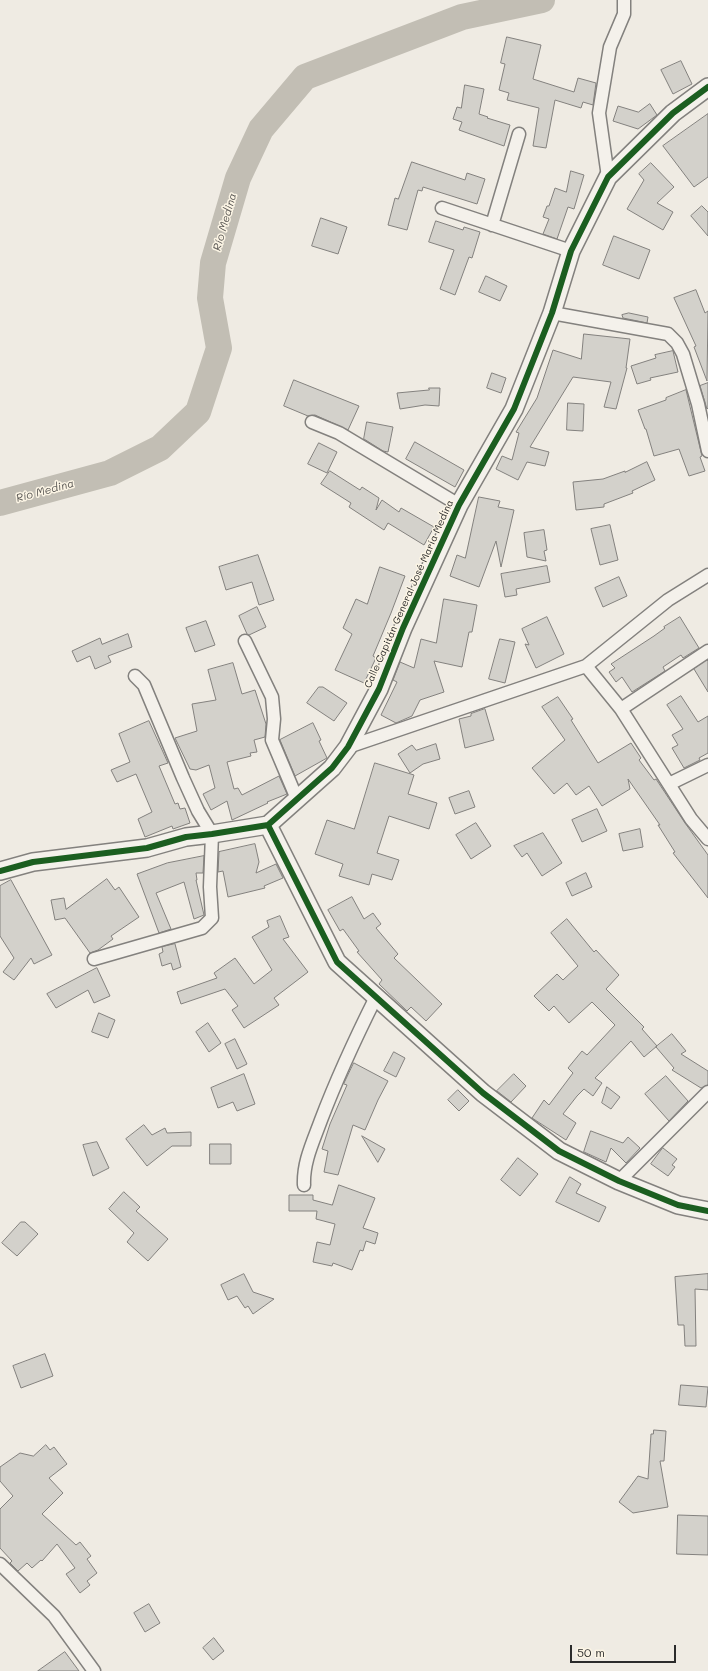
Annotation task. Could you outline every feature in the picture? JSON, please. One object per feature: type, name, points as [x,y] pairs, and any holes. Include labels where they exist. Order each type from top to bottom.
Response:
[{"type":"street","points":[[608,177],[599,113],[610,47],[624,14],[624,0]]},
{"type":"street","name":"Calle Capitán General José María Medina","points":[[268,825],[332,768],[348,747],[379,689],[403,628],[459,505],[514,409],[552,313],[572,251],[608,177],[673,113],[708,87]]},
{"type":"street","points":[[492,225],[519,134]]},
{"type":"street","points":[[442,208],[572,251]]},
{"type":"street","points":[[552,313],[668,334],[677,343],[683,354],[698,404],[708,451]]},
{"type":"street","points":[[312,422],[338,433],[459,505]]},
{"type":"street","points":[[348,747],[586,666],[668,600],[708,575]]},
{"type":"street","points":[[245,640],[272,696],[274,719],[272,740],[297,799]]},
{"type":"street","points":[[621,709],[708,651]]},
{"type":"street","points":[[586,666],[621,709],[691,819],[708,839]]},
{"type":"street","points":[[94,958],[202,928],[212,918],[210,887],[212,834],[198,811],[144,685],[136,676]]},
{"type":"street","points":[[669,784],[708,765]]},
{"type":"street","points":[[0,871],[33,862],[147,848],[186,837],[268,825],[337,962],[483,1093],[559,1151],[619,1181],[678,1205],[708,1211]]},
{"type":"street","points":[[304,1185],[306,1158],[336,1081],[376,997]]},
{"type":"street","points":[[619,1181],[708,1092]]},
{"type":"street","points":[[0,1564],[54,1616],[94,1671]]},
{"type":"building","points":[[507,37],[541,45],[533,79],[574,92],[578,78],[596,83],[593,105],[583,102],[581,108],[555,100],[546,148],[533,146],[539,108],[507,100],[509,93],[499,90],[505,64],[501,63]]},
{"type":"building","points":[[681,61],[692,84],[673,94],[661,70]]},
{"type":"building","points":[[465,85],[484,89],[479,114],[510,125],[504,146],[459,130],[462,122],[453,119],[457,107],[461,108]]},
{"type":"building","points":[[650,104],[657,115],[638,129],[613,121],[618,106],[638,112]]},
{"type":"building","points":[[708,114],[708,177],[694,187],[663,146]]},
{"type":"building","points":[[412,162],[465,180],[467,173],[485,179],[477,204],[423,187],[422,191],[418,190],[407,230],[388,225],[395,198],[398,199]]},
{"type":"building","points":[[651,163],[674,187],[657,203],[673,212],[663,230],[627,209],[644,180],[639,174]]},
{"type":"building","points":[[571,171],[584,175],[574,209],[568,207],[557,239],[543,234],[549,219],[543,217],[547,206],[549,206],[555,188],[566,192]]},
{"type":"building","points":[[702,206],[708,212],[708,236],[691,216]]},
{"type":"building","points":[[321,218],[347,227],[338,254],[312,246]]},
{"type":"building","points":[[436,221],[463,230],[464,227],[480,232],[472,258],[469,257],[455,295],[440,289],[454,250],[429,242]]},
{"type":"building","points":[[614,236],[650,250],[639,279],[603,265]]},
{"type":"building","points":[[486,276],[507,286],[500,301],[479,292]]},
{"type":"building","points":[[696,290],[705,313],[708,311],[707,381],[694,347],[696,346],[674,298]]},
{"type":"building","points":[[629,313],[648,317],[647,323],[623,318],[622,315]]},
{"type":"building","points":[[584,334],[630,339],[627,368],[616,409],[604,407],[611,382],[573,377],[530,447],[549,452],[545,466],[527,462],[518,480],[496,469],[502,456],[512,460],[519,433],[516,432],[537,398],[553,350],[581,359]]},
{"type":"building","points":[[673,351],[678,372],[650,378],[651,380],[637,384],[631,366],[656,358],[655,355]]},
{"type":"building","points":[[492,373],[506,378],[501,393],[487,388]]},
{"type":"building","points":[[294,380],[359,406],[348,430],[315,415],[308,416],[284,406]]},
{"type":"building","points":[[708,383],[708,408],[707,409],[700,386]]},
{"type":"building","points":[[429,388],[440,388],[439,406],[425,405],[400,409],[397,393],[429,390]]},
{"type":"building","points":[[686,390],[702,456],[700,457],[705,471],[689,476],[679,449],[654,456],[646,429],[638,410],[666,400],[666,398]]},
{"type":"building","points":[[568,403],[584,404],[583,431],[567,430]]},
{"type":"building","points":[[367,422],[393,427],[388,452],[383,451],[364,439]]},
{"type":"building","points":[[415,442],[464,470],[455,487],[406,459]]},
{"type":"building","points":[[319,443],[337,452],[327,473],[308,464]]},
{"type":"building","points":[[647,462],[655,480],[632,491],[633,493],[604,504],[604,507],[576,510],[573,482],[603,479],[625,472]]},
{"type":"building","points":[[330,471],[360,490],[362,487],[379,498],[376,510],[382,500],[399,512],[401,508],[434,527],[424,545],[388,523],[384,530],[349,507],[351,503],[321,484]]},
{"type":"building","points":[[479,497],[500,501],[498,507],[514,510],[501,567],[496,541],[479,587],[450,576],[457,555],[465,558]]},
{"type":"building","points":[[610,525],[618,560],[600,565],[591,529]]},
{"type":"building","points":[[544,530],[547,550],[544,551],[546,561],[527,557],[524,533]]},
{"type":"building","points":[[258,555],[274,600],[259,605],[252,582],[226,590],[219,567]]},
{"type":"building","points":[[547,566],[550,582],[516,589],[517,595],[505,597],[501,574]]},
{"type":"building","points":[[380,567],[405,576],[373,656],[376,658],[364,683],[335,670],[352,634],[343,628],[356,599],[367,604]]},
{"type":"building","points":[[619,577],[627,596],[603,607],[595,588]]},
{"type":"building","points":[[444,599],[477,605],[472,632],[469,632],[462,667],[434,661],[444,692],[420,700],[412,716],[396,723],[381,715],[397,682],[393,680],[400,662],[414,668],[421,639],[436,643]]},
{"type":"building","points":[[257,607],[266,627],[249,635],[247,634],[239,616]]},
{"type":"building","points":[[547,617],[564,654],[536,668],[525,644],[529,645],[522,629]]},
{"type":"building","points":[[680,617],[699,648],[683,658],[681,655],[663,667],[665,671],[632,692],[622,677],[616,682],[609,672],[615,668],[611,664]]},
{"type":"building","points":[[206,621],[215,645],[195,652],[186,628]]},
{"type":"building","points":[[128,634],[132,647],[108,656],[111,662],[95,669],[90,656],[77,662],[72,651],[100,638],[102,644]]},
{"type":"building","points":[[500,639],[515,642],[505,683],[489,679]]},
{"type":"building","points":[[707,660],[708,661],[708,692],[694,669]]},
{"type":"building","points":[[233,663],[242,694],[255,690],[266,724],[265,737],[254,740],[257,752],[250,753],[251,756],[227,762],[234,789],[238,788],[242,795],[279,776],[287,794],[267,802],[268,803],[232,820],[227,801],[211,810],[203,794],[215,788],[209,765],[196,770],[190,769],[175,738],[197,731],[192,704],[216,700],[208,670]]},
{"type":"building","points":[[319,687],[323,687],[347,703],[334,721],[307,703]]},
{"type":"building","points":[[681,696],[698,722],[708,716],[708,753],[699,758],[700,760],[684,768],[672,748],[678,745],[672,735],[683,729],[667,705]]},
{"type":"building","points":[[558,697],[573,719],[571,720],[598,763],[631,743],[641,758],[639,760],[654,780],[656,779],[708,855],[708,898],[673,853],[675,852],[658,825],[660,825],[628,779],[630,789],[602,806],[589,786],[576,795],[567,783],[554,794],[532,768],[565,740],[542,707]]},
{"type":"building","points":[[485,709],[494,740],[465,748],[459,719],[471,716],[471,714]]},
{"type":"building","points":[[149,721],[168,763],[159,766],[175,804],[178,803],[180,809],[185,808],[190,823],[173,829],[172,826],[145,837],[138,819],[152,812],[136,774],[117,782],[111,770],[130,762],[119,734]]},
{"type":"building","points":[[313,723],[327,758],[295,776],[280,740]]},
{"type":"building","points":[[436,744],[440,759],[423,764],[410,773],[398,754],[412,745],[416,750]]},
{"type":"building","points":[[375,763],[414,775],[408,794],[437,803],[429,829],[389,816],[377,853],[399,860],[392,880],[372,874],[369,885],[339,876],[343,864],[315,854],[327,820],[354,829]]},
{"type":"building","points":[[469,791],[475,807],[455,814],[449,798]]},
{"type":"building","points":[[597,809],[607,831],[582,842],[572,820]]},
{"type":"building","points":[[476,823],[491,846],[471,859],[456,835]]},
{"type":"building","points":[[640,829],[643,847],[623,851],[619,834]]},
{"type":"building","points":[[543,833],[562,863],[542,876],[527,853],[522,857],[514,846]]},
{"type":"building","points":[[255,844],[259,862],[256,873],[276,864],[283,878],[264,886],[265,888],[228,897],[223,871],[218,872],[219,852]]},
{"type":"building","points":[[204,856],[203,873],[196,873],[196,880],[204,915],[194,919],[184,882],[156,893],[171,929],[159,933],[137,874],[167,863]]},
{"type":"building","points":[[586,873],[592,887],[572,896],[566,883]]},
{"type":"building","points":[[107,879],[115,890],[119,887],[139,917],[111,936],[113,939],[98,950],[90,953],[65,918],[55,920],[51,900],[64,898],[66,909]]},
{"type":"building","points":[[11,880],[52,955],[34,964],[31,958],[14,980],[3,972],[14,958],[0,936],[0,886]]},
{"type":"building","points":[[352,897],[364,919],[373,913],[381,924],[376,928],[398,954],[394,958],[442,1004],[426,1021],[411,1007],[407,1011],[379,984],[382,980],[357,952],[359,951],[343,929],[340,931],[328,910]]},
{"type":"building","points":[[280,916],[289,937],[283,939],[308,972],[274,998],[279,1005],[244,1028],[232,1010],[238,1006],[225,989],[181,1004],[177,992],[217,978],[214,973],[235,958],[254,984],[272,970],[252,937],[269,927],[267,921]]},
{"type":"building","points":[[567,919],[594,952],[596,950],[619,975],[606,989],[644,1027],[642,1029],[657,1046],[644,1057],[631,1041],[595,1078],[602,1083],[593,1096],[584,1089],[577,1096],[563,1114],[576,1123],[566,1140],[532,1118],[544,1100],[549,1105],[573,1073],[568,1068],[582,1051],[587,1055],[615,1025],[592,1002],[569,1023],[554,1006],[549,1011],[534,996],[557,974],[563,980],[578,966],[551,933]]},
{"type":"building","points":[[175,944],[181,967],[173,970],[171,963],[162,966],[159,954],[163,952],[162,947]]},
{"type":"building","points":[[97,968],[110,996],[94,1003],[88,990],[56,1008],[47,994]]},
{"type":"building","points":[[99,1013],[115,1020],[108,1038],[92,1032]]},
{"type":"building","points":[[208,1023],[221,1043],[209,1052],[196,1032]]},
{"type":"building","points":[[672,1034],[686,1051],[681,1054],[708,1071],[708,1085],[701,1088],[672,1070],[674,1068],[656,1047]]},
{"type":"building","points":[[235,1039],[247,1064],[237,1069],[225,1044]]},
{"type":"building","points":[[394,1052],[405,1058],[396,1077],[384,1071]]},
{"type":"building","points":[[354,1063],[388,1081],[365,1130],[353,1125],[338,1175],[324,1172],[328,1151],[322,1149],[330,1124],[347,1085],[344,1084]]},
{"type":"building","points":[[244,1074],[255,1104],[237,1111],[233,1102],[218,1108],[211,1088]]},
{"type":"building","points":[[514,1074],[526,1086],[511,1102],[497,1091]]},
{"type":"building","points":[[666,1076],[688,1101],[669,1121],[645,1094]]},
{"type":"building","points":[[607,1087],[620,1097],[611,1109],[602,1103]]},
{"type":"building","points":[[458,1090],[469,1101],[459,1111],[448,1100]]},
{"type":"building","points":[[144,1125],[152,1135],[165,1128],[167,1133],[191,1132],[191,1146],[172,1146],[147,1166],[126,1139]]},
{"type":"building","points":[[591,1131],[623,1143],[628,1137],[640,1148],[626,1163],[611,1148],[606,1162],[584,1152]]},
{"type":"building","points":[[362,1136],[385,1149],[378,1162]]},
{"type":"building","points":[[97,1142],[109,1168],[93,1176],[83,1145]]},
{"type":"building","points":[[210,1144],[231,1144],[231,1164],[210,1164]]},
{"type":"building","points":[[663,1148],[677,1159],[672,1165],[675,1167],[668,1176],[651,1164]]},
{"type":"building","points":[[518,1158],[538,1174],[520,1196],[501,1180]]},
{"type":"building","points":[[570,1177],[581,1184],[576,1193],[606,1207],[599,1222],[556,1202]]},
{"type":"building","points":[[339,1185],[375,1198],[363,1228],[378,1233],[375,1244],[366,1241],[363,1251],[360,1250],[352,1270],[333,1263],[332,1266],[313,1262],[317,1242],[330,1245],[335,1224],[316,1219],[317,1211],[289,1211],[289,1195],[313,1195],[313,1200],[332,1205]]},
{"type":"building","points":[[124,1192],[140,1207],[136,1211],[168,1239],[148,1261],[127,1242],[134,1233],[109,1209]]},
{"type":"building","points":[[21,1222],[25,1222],[38,1234],[17,1256],[2,1243]]},
{"type":"building","points":[[244,1274],[253,1292],[274,1299],[253,1314],[248,1306],[245,1308],[237,1296],[228,1300],[221,1285]]},
{"type":"building","points":[[708,1274],[708,1290],[695,1289],[696,1346],[685,1346],[684,1325],[678,1325],[675,1277]]},
{"type":"building","points":[[45,1354],[53,1376],[21,1388],[13,1366]]},
{"type":"building","points":[[681,1385],[708,1387],[706,1407],[679,1405]]},
{"type":"building","points":[[654,1430],[666,1431],[664,1461],[660,1461],[668,1507],[633,1513],[619,1502],[638,1476],[648,1479],[651,1434],[653,1434]]},
{"type":"building","points":[[46,1445],[50,1450],[54,1447],[67,1464],[49,1478],[63,1493],[42,1514],[76,1545],[80,1542],[91,1556],[87,1559],[97,1573],[87,1581],[90,1585],[80,1593],[66,1574],[75,1568],[57,1544],[42,1561],[41,1560],[32,1568],[27,1563],[18,1571],[10,1563],[12,1561],[0,1548],[0,1509],[13,1496],[0,1481],[0,1467],[20,1453],[33,1456]]},
{"type":"building","points":[[678,1515],[708,1516],[708,1555],[677,1554]]},
{"type":"building","points":[[149,1604],[160,1623],[145,1632],[134,1613]]},
{"type":"building","points":[[214,1638],[224,1651],[213,1660],[203,1648]]},
{"type":"building","points":[[65,1652],[79,1671],[38,1671]]},
{"type":"waterway","name":"Río Medina","points":[[0,503],[110,473],[160,448],[198,412],[219,348],[210,298],[213,263],[238,178],[261,129],[305,77],[462,17],[542,0]]},
{"type":"cycle path","points":[[0,871],[33,862],[147,848],[186,837],[268,825],[332,768],[348,747],[379,689],[403,628],[459,505],[514,409],[552,313],[571,251],[608,177],[673,113],[708,87]]},
{"type":"cycle path","points":[[268,825],[337,962],[483,1093],[559,1151],[619,1181],[678,1205],[708,1211]]}]
